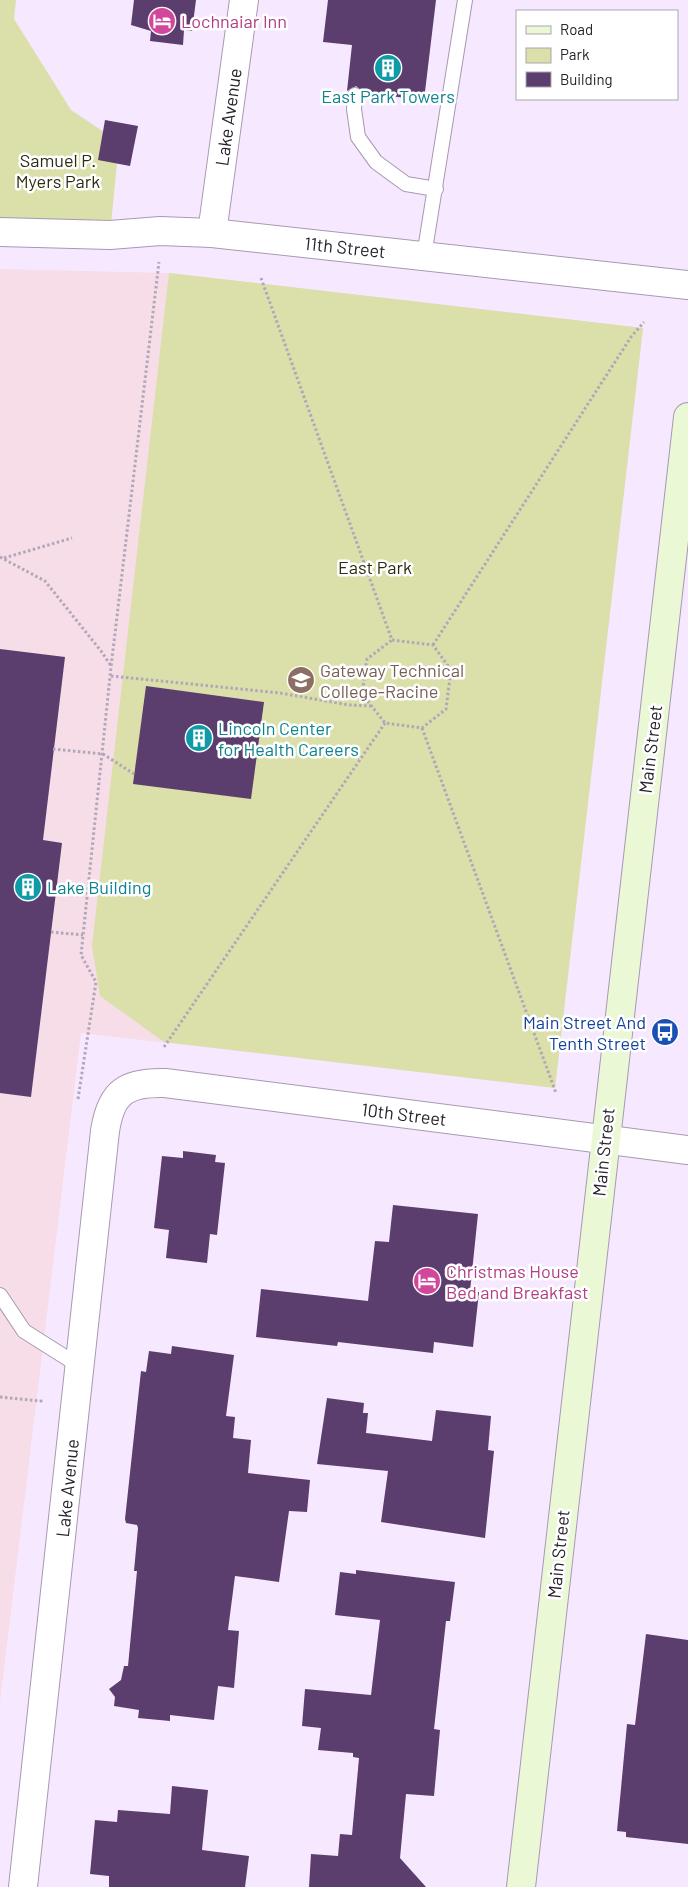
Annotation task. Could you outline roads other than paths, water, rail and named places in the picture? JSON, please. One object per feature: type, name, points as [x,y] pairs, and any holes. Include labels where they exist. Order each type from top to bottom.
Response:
[{"type":"main road","name":"Main Street","points":[[521,1887],[688,417]]},
{"type":"street","name":"Lake Avenue","points":[[212,233],[244,0]]},
{"type":"street","name":"11th Street","points":[[0,232],[110,235],[160,230],[212,233],[688,285]]},
{"type":"street","name":"10th Street","points":[[122,1093],[143,1083],[165,1083],[688,1150]]},
{"type":"street","name":"Lake Avenue","points":[[23,1887],[81,1367],[105,1131],[111,1105],[122,1093]]},
{"type":"lane","points":[[424,256],[465,0]]},
{"type":"lane","points":[[355,95],[354,109],[358,137],[376,162],[406,184],[436,189]]},
{"type":"lane","points":[[0,1295],[24,1331],[81,1367]]},
{"type":"place","name":"Lochnaiar Inn","points":[[162,21]]},
{"type":"place","name":"East Park Towers","points":[[388,68]]},
{"type":"place","name":"Gateway Technical College-Racine","points":[[301,680]]},
{"type":"place","name":"Lincoln Center for Health Careers","points":[[199,738]]},
{"type":"place","name":"Lake Building","points":[[28,887]]},
{"type":"place","name":"Main Street And Tenth Street","points":[[665,1032]]},
{"type":"place","name":"Christmas House Bed and Breakfast","points":[[427,1281]]},
{"type":"park label","name":"Samuel P. Myers Park","points":[[58,170]]},
{"type":"park label","name":"East Park","points":[[375,567]]}]
